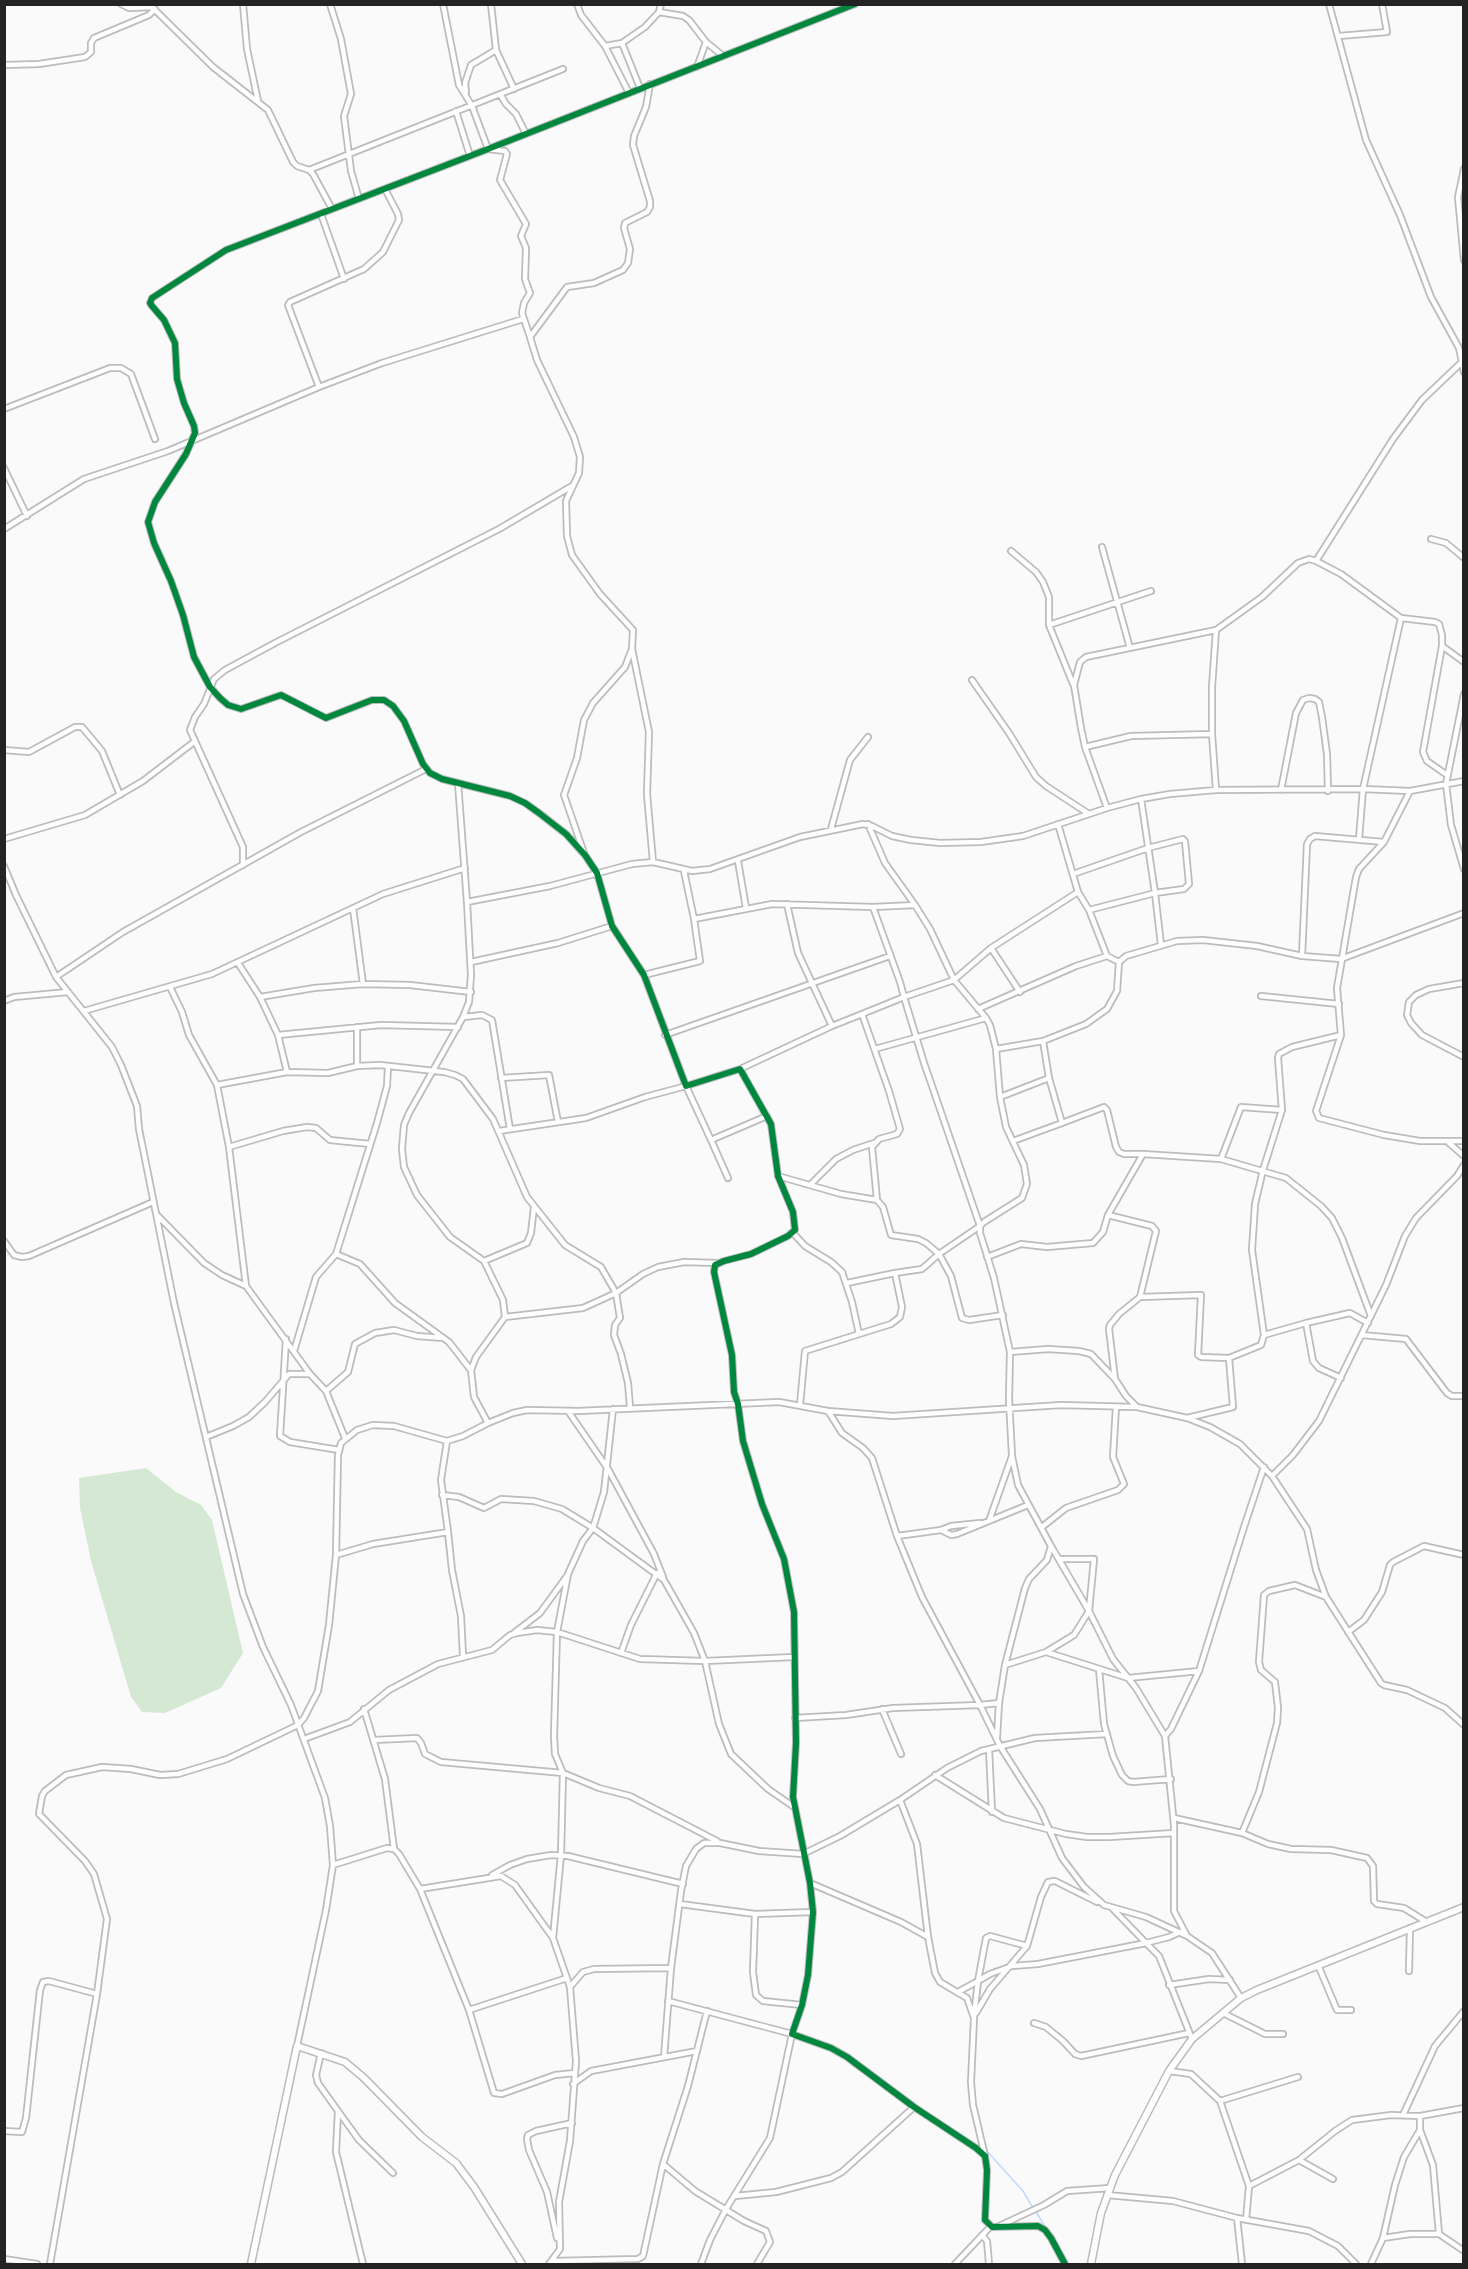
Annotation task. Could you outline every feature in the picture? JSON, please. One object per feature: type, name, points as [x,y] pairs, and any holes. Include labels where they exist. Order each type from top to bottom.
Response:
[{"type":"street","points":[[121,4],[129,8],[149,6],[155,9],[213,67],[268,110],[294,164],[309,170],[332,209]]},
{"type":"street","points":[[243,4],[246,40],[258,101]]},
{"type":"street","points":[[330,4],[341,39],[351,94],[344,116],[358,199]]},
{"type":"street","points":[[443,4],[458,83],[472,106],[488,149]]},
{"type":"street","points":[[490,4],[496,50],[514,89]]},
{"type":"street","points":[[577,4],[581,15],[605,46],[629,93]]},
{"type":"street","points":[[605,46],[622,43],[645,27],[659,12],[660,4]]},
{"type":"street","points":[[728,1178],[686,1086],[644,975],[612,926],[597,873],[585,855],[566,834],[525,803],[495,792],[436,776],[426,769],[404,721],[393,706],[384,700],[367,701],[326,718],[281,695],[247,708],[235,708],[220,698],[210,687],[194,657],[171,581],[154,543],[148,522],[155,502],[193,439],[194,426],[177,379],[175,343],[164,320],[152,306],[151,300],[226,250],[855,4]]},
{"type":"street","points":[[1329,4],[1366,140],[1400,215],[1431,297],[1455,340],[1463,361],[1464,372]]},
{"type":"street","points":[[1339,36],[1387,32],[1382,4]]},
{"type":"street","points":[[4,65],[85,57],[91,52],[91,43],[94,38],[149,15],[155,9]]},
{"type":"street","points":[[659,12],[683,16],[689,20],[706,42],[723,56]]},
{"type":"street","points":[[697,67],[706,42]]},
{"type":"street","points":[[622,43],[640,88]]},
{"type":"street","points":[[466,93],[465,83],[471,65],[496,50]]},
{"type":"street","points":[[309,170],[563,69]]},
{"type":"street","points":[[530,337],[567,287],[594,283],[623,270],[628,263],[630,249],[624,228],[626,223],[648,212],[650,207],[633,145],[634,136],[646,107],[650,84]]},
{"type":"street","points":[[500,94],[518,118],[526,134]]},
{"type":"street","points":[[456,111],[470,156]]},
{"type":"street","points":[[488,149],[505,151],[507,154],[500,180],[525,224],[521,236],[526,248],[525,279],[530,293],[522,307],[523,319],[537,360],[578,448],[579,473],[566,501],[565,517],[572,555],[600,594],[633,630],[632,649],[649,732],[647,794],[653,862]]},
{"type":"street","points":[[1464,169],[1458,197],[1464,260]]},
{"type":"street","points":[[319,387],[288,305],[290,302],[370,265],[382,253],[398,222],[398,214],[385,189]]},
{"type":"street","points":[[321,214],[344,279]]},
{"type":"street","points":[[4,529],[84,479],[149,458],[319,387],[413,352],[523,319]]},
{"type":"street","points":[[1316,561],[1393,439],[1422,400],[1463,361]]},
{"type":"street","points":[[4,409],[110,368],[121,368],[131,374],[155,439]]},
{"type":"street","points":[[4,468],[27,516]]},
{"type":"street","points":[[243,866],[243,847],[190,730],[214,680],[225,670],[489,534],[572,486]]},
{"type":"street","points":[[1431,539],[1446,543],[1464,558]]},
{"type":"street","points":[[1102,547],[1130,648]]},
{"type":"street","points":[[1011,551],[1043,582],[1048,597],[1049,625],[1074,686],[1085,747],[1107,808]]},
{"type":"street","points":[[1074,686],[1078,667],[1086,657],[1216,630],[1262,597],[1298,563],[1309,559],[1341,574],[1401,618],[1439,624],[1443,635],[1442,646],[1423,752],[1427,761],[1447,775]]},
{"type":"street","points":[[1049,625],[1151,591]]},
{"type":"street","points":[[1359,839],[1363,789],[1401,618]]},
{"type":"street","points":[[1216,630],[1212,687],[1212,734],[1216,790]]},
{"type":"street","points":[[1442,646],[1464,662]]},
{"type":"street","points":[[585,855],[564,795],[577,758],[581,728],[587,712],[597,698],[621,674],[632,649]]},
{"type":"street","points":[[972,681],[1009,733],[1036,777],[1089,814]]},
{"type":"street","points":[[1464,694],[1446,784],[1451,825],[1464,869]]},
{"type":"street","points":[[1281,790],[1296,713],[1303,700],[1310,698],[1319,702],[1322,717],[1327,754],[1328,790]]},
{"type":"street","points":[[4,750],[29,752],[75,727],[82,727],[102,751],[120,795]]},
{"type":"street","points":[[1085,747],[1131,736],[1212,734]]},
{"type":"street","points":[[831,829],[850,760],[868,737]]},
{"type":"street","points":[[4,839],[79,817],[160,770],[194,742]]},
{"type":"street","points":[[56,976],[123,932],[358,802],[426,769]]},
{"type":"street","points":[[467,902],[529,891],[618,866],[653,862],[684,871],[710,869],[831,829],[868,825],[901,838],[922,842],[962,843],[1023,836],[1141,799],[1216,790],[1410,791],[1464,781]]},
{"type":"street","points":[[458,783],[471,962],[471,992],[458,1027],[404,1125],[402,1138],[404,1167],[417,1195],[444,1230],[484,1261],[503,1300],[505,1317],[476,1358],[471,1370],[474,1397],[488,1423]]},
{"type":"street","points":[[1410,791],[1384,842],[1366,860],[1356,877],[1337,988],[1341,1035],[1316,1111],[1319,1118],[1384,1135],[1420,1141],[1449,1143],[1464,1141]]},
{"type":"street","points":[[1141,799],[1161,945]]},
{"type":"street","points":[[1058,824],[1078,892],[1089,910],[1107,956],[1119,962]]},
{"type":"street","points":[[847,1283],[919,1270],[1017,1202],[1026,1191],[1027,1173],[1006,1126],[992,1031],[986,1018],[954,980],[930,929],[885,863],[868,825]]},
{"type":"street","points":[[1302,956],[1307,844],[1310,839],[1315,836],[1384,842]]},
{"type":"street","points":[[1073,874],[1148,848],[1183,839],[1185,841],[1187,886],[1184,889],[1155,893],[1089,910]]},
{"type":"street","points":[[738,861],[746,908]]},
{"type":"street","points":[[4,866],[56,976],[112,1047],[137,1106],[139,1129],[174,1303],[243,1594],[263,1647],[304,1739],[325,1798],[330,1826],[333,1865],[326,1910],[251,2265]]},
{"type":"street","points":[[83,1011],[212,974],[405,886],[465,868]]},
{"type":"street","points":[[644,975],[700,961],[684,871]]},
{"type":"street","points":[[499,1131],[591,1117],[645,1097],[740,1069],[832,1026],[954,980],[991,948],[1078,892]]},
{"type":"street","points":[[694,919],[746,908],[787,904],[873,907],[915,905]]},
{"type":"street","points":[[787,904],[796,945],[811,984],[832,1026]]},
{"type":"street","points":[[873,907],[980,1226],[981,1239],[1003,1315],[1010,1352],[1012,1456],[1018,1485],[1089,1611],[1113,1659],[1149,1708],[1165,1736],[1171,1779],[1174,1833],[1174,1911],[1187,1936]]},
{"type":"street","points":[[353,908],[363,984]]},
{"type":"street","points":[[996,1049],[1043,1041],[1086,1024],[1107,1009],[1117,991],[1119,962],[1126,956],[1161,945],[1194,939],[1220,940],[1302,956],[1341,959],[1464,913]]},
{"type":"street","points":[[471,962],[558,943],[612,926]]},
{"type":"street","points":[[991,948],[1020,992]]},
{"type":"street","points":[[665,1035],[890,956]]},
{"type":"street","points":[[978,1009],[1020,992],[1050,975],[1107,956]]},
{"type":"street","points":[[238,963],[260,997],[278,1035],[286,1072]]},
{"type":"street","points":[[1464,983],[1430,989],[1416,995],[1407,1008],[1407,1016],[1422,1035],[1464,1057]]},
{"type":"street","points":[[260,997],[314,988],[363,984],[410,985],[471,992]]},
{"type":"street","points":[[170,987],[182,1012],[189,1035],[216,1085],[229,1147],[246,1286]]},
{"type":"street","points":[[4,1001],[14,997],[68,992]]},
{"type":"street","points":[[1261,996],[1339,1004]]},
{"type":"street","points":[[811,1184],[836,1159],[853,1150],[897,1134],[900,1129],[862,1014]]},
{"type":"street","points":[[463,1017],[482,1015],[492,1020],[510,1129]]},
{"type":"street","points":[[875,1049],[986,1018]]},
{"type":"street","points":[[278,1035],[393,1025],[458,1027]]},
{"type":"street","points":[[357,1027],[357,1066]]},
{"type":"street","points":[[1115,1379],[1110,1325],[1119,1314],[1140,1297],[1201,1295],[1198,1355],[1201,1357],[1229,1358],[1260,1345],[1264,1335],[1252,1250],[1255,1204],[1282,1110],[1279,1054],[1292,1047],[1341,1035]]},
{"type":"street","points":[[1043,1041],[1049,1078],[1062,1123]]},
{"type":"street","points":[[216,1085],[286,1072],[328,1073],[357,1066],[388,1066],[434,1071],[456,1074],[463,1079],[484,1105],[499,1131],[521,1187],[534,1207],[565,1245],[601,1267],[616,1293],[620,1318],[615,1325],[614,1335],[628,1383],[630,1407]]},
{"type":"street","points":[[294,1351],[316,1277],[336,1254],[387,1086],[388,1066]]},
{"type":"street","points":[[740,1069],[767,1116],[773,1132],[778,1176],[795,1217],[793,1233],[805,1246],[837,1266],[847,1283],[860,1334]]},
{"type":"street","points":[[501,1078],[549,1075],[558,1122]]},
{"type":"street","points":[[1000,1097],[1049,1078]]},
{"type":"street","points":[[1013,1141],[1104,1107],[1119,1152],[1124,1154],[1221,1159],[1286,1178],[1315,1200],[1332,1218],[1342,1238],[1371,1316]]},
{"type":"street","points":[[1221,1159],[1241,1107],[1282,1110]]},
{"type":"street","points":[[711,1140],[767,1116]]},
{"type":"street","points":[[229,1147],[283,1131],[307,1127],[316,1128],[330,1140],[370,1144]]},
{"type":"street","points":[[874,1143],[872,1147],[877,1200],[883,1207],[891,1235],[918,1239],[939,1254],[954,1285],[962,1318],[969,1320],[1003,1315]]},
{"type":"street","points":[[1449,1143],[1464,1156]]},
{"type":"street","points":[[987,1257],[1021,1244],[1047,1247],[1093,1243],[1103,1232],[1108,1215],[1143,1154]]},
{"type":"street","points":[[1272,1476],[1293,1455],[1319,1421],[1386,1286],[1405,1236],[1416,1218],[1457,1176],[1464,1165]]},
{"type":"street","points":[[1457,1176],[1464,1172]]},
{"type":"street","points":[[778,1176],[840,1194],[877,1200]]},
{"type":"street","points":[[4,1241],[14,1255],[29,1256],[153,1202]]},
{"type":"street","points":[[484,1261],[526,1243],[531,1233],[534,1207]]},
{"type":"street","points":[[156,1213],[204,1263],[222,1275],[246,1286],[310,1374],[326,1391],[345,1438]]},
{"type":"street","points":[[1108,1215],[1152,1226],[1156,1231],[1140,1297]]},
{"type":"street","points":[[701,2265],[710,2240],[726,2209],[770,2138],[810,1963],[813,1912],[810,1882],[794,1807],[794,1612],[784,1559],[751,1472],[743,1441],[734,1392],[734,1373],[726,1323],[714,1272],[715,1265],[751,1254],[793,1233]]},
{"type":"street","points":[[336,1254],[360,1264],[395,1303],[444,1338],[471,1370]]},
{"type":"street","points":[[505,1317],[583,1308],[616,1293],[643,1274],[658,1267],[684,1262],[721,1263]]},
{"type":"street","points":[[800,1405],[805,1351],[891,1324],[900,1317],[902,1307],[895,1273]]},
{"type":"street","points":[[1264,1335],[1350,1313],[1368,1323]]},
{"type":"street","points":[[1306,1323],[1313,1361],[1319,1368],[1341,1378]]},
{"type":"street","points":[[326,1391],[348,1372],[355,1344],[375,1333],[394,1330],[417,1336],[444,1338]]},
{"type":"street","points":[[1362,1335],[1406,1339],[1447,1393],[1452,1396],[1464,1396]]},
{"type":"street","points":[[286,1339],[279,1431],[282,1439],[339,1450]]},
{"type":"street","points":[[1010,1352],[1048,1349],[1090,1354],[1115,1379],[1126,1396],[1137,1407]]},
{"type":"street","points":[[1187,1418],[1233,1407],[1229,1358]]},
{"type":"street","points":[[206,1437],[249,1417],[289,1374],[310,1374]]},
{"type":"street","points":[[50,2265],[98,1994],[107,1919],[94,1874],[85,1861],[39,1814],[42,1796],[66,1775],[102,1767],[131,1768],[160,1775],[177,1774],[227,1759],[298,1725],[318,1691],[329,1625],[336,1555],[339,1450],[345,1438],[363,1427],[384,1425],[416,1431],[447,1441],[513,1413],[526,1410],[568,1411],[779,1402],[828,1411],[893,1416],[920,1416],[1010,1407],[1137,1407],[1187,1418],[1240,1444],[1272,1476],[1307,1528],[1316,1570],[1326,1597],[1381,1683],[1407,1690],[1445,1708],[1464,1725]]},
{"type":"street","points":[[1042,1527],[1066,1508],[1118,1490],[1124,1484],[1113,1457],[1116,1407]]},
{"type":"street","points":[[304,1739],[342,1726],[379,1697],[438,1664],[492,1650],[540,1613],[568,1574],[583,1541],[593,1528],[608,1469],[613,1409]]},
{"type":"street","points":[[568,1411],[608,1469],[654,1554],[664,1580],[694,1633],[705,1661],[719,1724],[731,1754],[768,1789],[794,1807]]},
{"type":"street","points":[[828,1411],[842,1433],[872,1458],[897,1536],[930,1615],[1000,1746],[1040,1809],[1071,1873],[1099,1903]]},
{"type":"street","points":[[447,1441],[442,1464],[442,1494],[452,1570],[461,1616],[463,1656]]},
{"type":"street","points":[[986,1522],[1012,1456]]},
{"type":"street","points":[[1165,1736],[1171,1729],[1199,1671],[1264,1467]]},
{"type":"street","points":[[442,1494],[459,1497],[484,1508],[489,1508],[499,1500],[507,1499],[545,1504],[562,1509],[593,1528],[664,1580]]},
{"type":"street","points":[[941,1530],[951,1535],[957,1534],[1028,1505]]},
{"type":"street","points":[[897,1536],[986,1522]]},
{"type":"street","points":[[336,1555],[373,1544],[448,1532]]},
{"type":"street","points":[[1348,1632],[1365,1620],[1382,1592],[1389,1565],[1424,1545],[1464,1555]]},
{"type":"street","points":[[997,1740],[999,1703],[1005,1665],[1026,1583],[1047,1560],[1051,1546]]},
{"type":"street","points":[[1005,1665],[1046,1652],[1074,1635],[1089,1611],[1094,1559],[1059,1559]]},
{"type":"street","points":[[621,1653],[631,1625],[657,1573]]},
{"type":"street","points":[[553,1938],[561,1855],[563,1773],[555,1754],[554,1736],[557,1632],[568,1574]]},
{"type":"street","points":[[1242,1833],[1259,1792],[1277,1723],[1275,1682],[1262,1670],[1259,1662],[1264,1595],[1269,1591],[1295,1585],[1326,1597]]},
{"type":"street","points":[[510,1635],[526,1631],[557,1632],[652,1661],[794,1657]]},
{"type":"street","points":[[1046,1652],[1128,1678],[1199,1671]]},
{"type":"street","points":[[1099,1669],[1102,1711],[1113,1756],[1122,1775],[1128,1781],[1171,1779]]},
{"type":"street","points":[[795,1718],[846,1715],[882,1709],[999,1703]]},
{"type":"street","points":[[364,1709],[385,1779],[394,1849],[420,1889],[468,2010],[494,2093],[502,2094],[555,2075],[575,2073]]},
{"type":"street","points":[[882,1709],[901,1754]]},
{"type":"street","points":[[664,2057],[671,1968],[682,1884],[686,1866],[696,1849],[704,1844],[720,1843],[759,1851],[803,1854],[840,1836],[964,1758],[1000,1746],[1048,1736],[1107,1734]]},
{"type":"street","points":[[374,1740],[417,1738],[425,1754],[441,1762],[563,1773],[599,1788],[630,1796],[720,1843]]},
{"type":"street","points":[[989,1749],[992,1812]]},
{"type":"street","points":[[935,1775],[992,1812],[1011,1820],[1087,1837],[1174,1833]]},
{"type":"street","points":[[900,1800],[918,1844],[928,1937],[938,1979],[969,2002],[974,2018]]},
{"type":"street","points":[[1173,1818],[1242,1833],[1268,1844],[1291,1849],[1331,1850],[1367,1858],[1373,1866],[1374,1901],[1377,1904],[1404,1908],[1425,1921]]},
{"type":"street","points":[[333,1865],[382,1849],[394,1849]]},
{"type":"street","points":[[487,1878],[518,1861],[540,1856],[561,1855],[586,1859],[682,1884]]},
{"type":"street","points":[[420,1889],[501,1876],[515,1885],[553,1938],[570,1987],[575,2073],[572,2123],[560,2190],[560,2249],[551,2263]]},
{"type":"street","points":[[974,2018],[990,1989],[1028,1946],[1041,1897],[1048,1882],[1055,1881],[1113,1909],[1146,1917],[1187,1936],[1212,1953],[1241,1998]]},
{"type":"street","points":[[810,1882],[928,1937]]},
{"type":"street","points":[[680,1904],[755,1914],[813,1912]]},
{"type":"street","points":[[1091,2265],[1096,2232],[1109,2191],[1126,2151],[1191,2036],[1241,1998],[1257,1989],[1425,1921],[1463,1908]]},
{"type":"street","points":[[1113,1909],[1159,1956],[1191,2036]]},
{"type":"street","points":[[755,1914],[753,1972],[756,1995],[763,2001],[802,2005]]},
{"type":"street","points":[[1409,1971],[1410,1927]]},
{"type":"street","points":[[958,1992],[1012,1966],[1038,1964],[1146,1943],[1180,1932]]},
{"type":"street","points":[[990,2227],[983,2215],[988,2182],[985,2156],[973,2105],[971,2082],[978,1981],[986,1938],[990,1936],[1028,1946]]},
{"type":"street","points":[[1318,1965],[1337,2010],[1351,2010]]},
{"type":"street","points":[[570,1987],[583,1972],[594,1969],[671,1968]]},
{"type":"street","points":[[468,2010],[567,1978]]},
{"type":"street","points":[[1169,1985],[1209,1979],[1230,1980]]},
{"type":"street","points":[[4,2131],[22,2132],[24,2126],[29,2099],[40,1990],[43,1983],[49,1981],[98,1994]]},
{"type":"street","points":[[668,2001],[792,2034],[831,2048],[847,2057],[914,2107],[966,2140],[985,2156]]},
{"type":"street","points":[[551,2263],[642,2257],[663,2164],[707,2010]]},
{"type":"street","points":[[1403,2115],[1435,2046],[1464,2011]]},
{"type":"street","points":[[1223,2013],[1265,2034],[1283,2034]]},
{"type":"street","points":[[1034,2023],[1046,2027],[1075,2054],[1081,2056],[1191,2036]]},
{"type":"street","points":[[297,2046],[345,2062],[422,2137],[456,2163],[474,2187],[522,2265]]},
{"type":"street","points":[[573,2084],[591,2071],[697,2051]]},
{"type":"street","points":[[321,2053],[316,2068],[318,2083],[360,2140],[393,2174]]},
{"type":"street","points":[[1169,2072],[1191,2074],[1220,2100],[1250,2186],[1246,2220]]},
{"type":"street","points":[[1220,2100],[1298,2077]]},
{"type":"street","points":[[735,2196],[777,2192],[831,2178],[842,2172],[914,2107]]},
{"type":"street","points":[[1250,2186],[1299,2160],[1352,2120],[1365,2117],[1420,2116],[1464,2108]]},
{"type":"street","points":[[338,2111],[335,2142],[337,2159],[363,2265]]},
{"type":"street","points":[[1420,2116],[1420,2130],[1433,2165],[1439,2234]]},
{"type":"street","points":[[560,2249],[546,2192],[529,2150],[527,2139],[528,2135],[536,2131],[572,2123]]},
{"type":"street","points":[[1371,2265],[1383,2238],[1404,2157],[1420,2130]]},
{"type":"street","points":[[1299,2160],[1333,2179]]},
{"type":"street","points":[[663,2164],[695,2191],[744,2221],[763,2228],[768,2234],[768,2245],[757,2265]]},
{"type":"street","points":[[997,2227],[1044,2205],[1067,2191],[1109,2191],[1173,2201],[1246,2220],[1309,2231],[1338,2246],[1356,2265]]},
{"type":"street","points":[[1237,2218],[1242,2265]]},
{"type":"street","points":[[955,2265],[990,2227],[1038,2226],[1045,2230],[1051,2238],[1065,2265]]},
{"type":"street","points":[[1383,2238],[1410,2234],[1439,2234],[1464,2251]]},
{"type":"street","points":[[982,2235],[987,2241],[989,2265]]},
{"type":"street","points":[[4,2259],[37,2265]]},
{"type":"green space","points":[[146,1468],[176,1492],[201,1505],[212,1520],[243,1653],[221,1688],[165,1713],[142,1712],[131,1697],[91,1561],[80,1508],[79,1478]]},
{"type":"waterway","points":[[985,2149],[1023,2191],[1033,2208]]},
{"type":"waterway","points":[[1036,2212],[1046,2228]]},
{"type":"waterway","points":[[1063,2255],[1068,2264]]},
{"type":"cycle path","points":[[855,4],[226,250],[152,298],[150,303],[164,320],[175,343],[177,379],[195,433],[186,454],[155,502],[148,522],[183,615],[194,657],[210,687],[220,698],[228,705],[241,709],[281,695],[326,718],[372,700],[384,700],[393,706],[404,721],[423,764],[430,773],[442,779],[510,796],[539,813],[566,834],[585,855],[597,873],[612,926],[644,975],[686,1086],[740,1069],[771,1124],[778,1176],[793,1212],[795,1230],[788,1236],[751,1254],[715,1265],[714,1272],[732,1355],[734,1392],[743,1441],[762,1504],[784,1559],[794,1612],[796,1743],[793,1797],[810,1883],[813,1912],[808,1975],[802,2005],[792,2034],[831,2048],[847,2057],[914,2107],[976,2148],[985,2156],[987,2170],[985,2220],[992,2227],[1038,2226],[1045,2230],[1051,2238],[1065,2264]]}]
